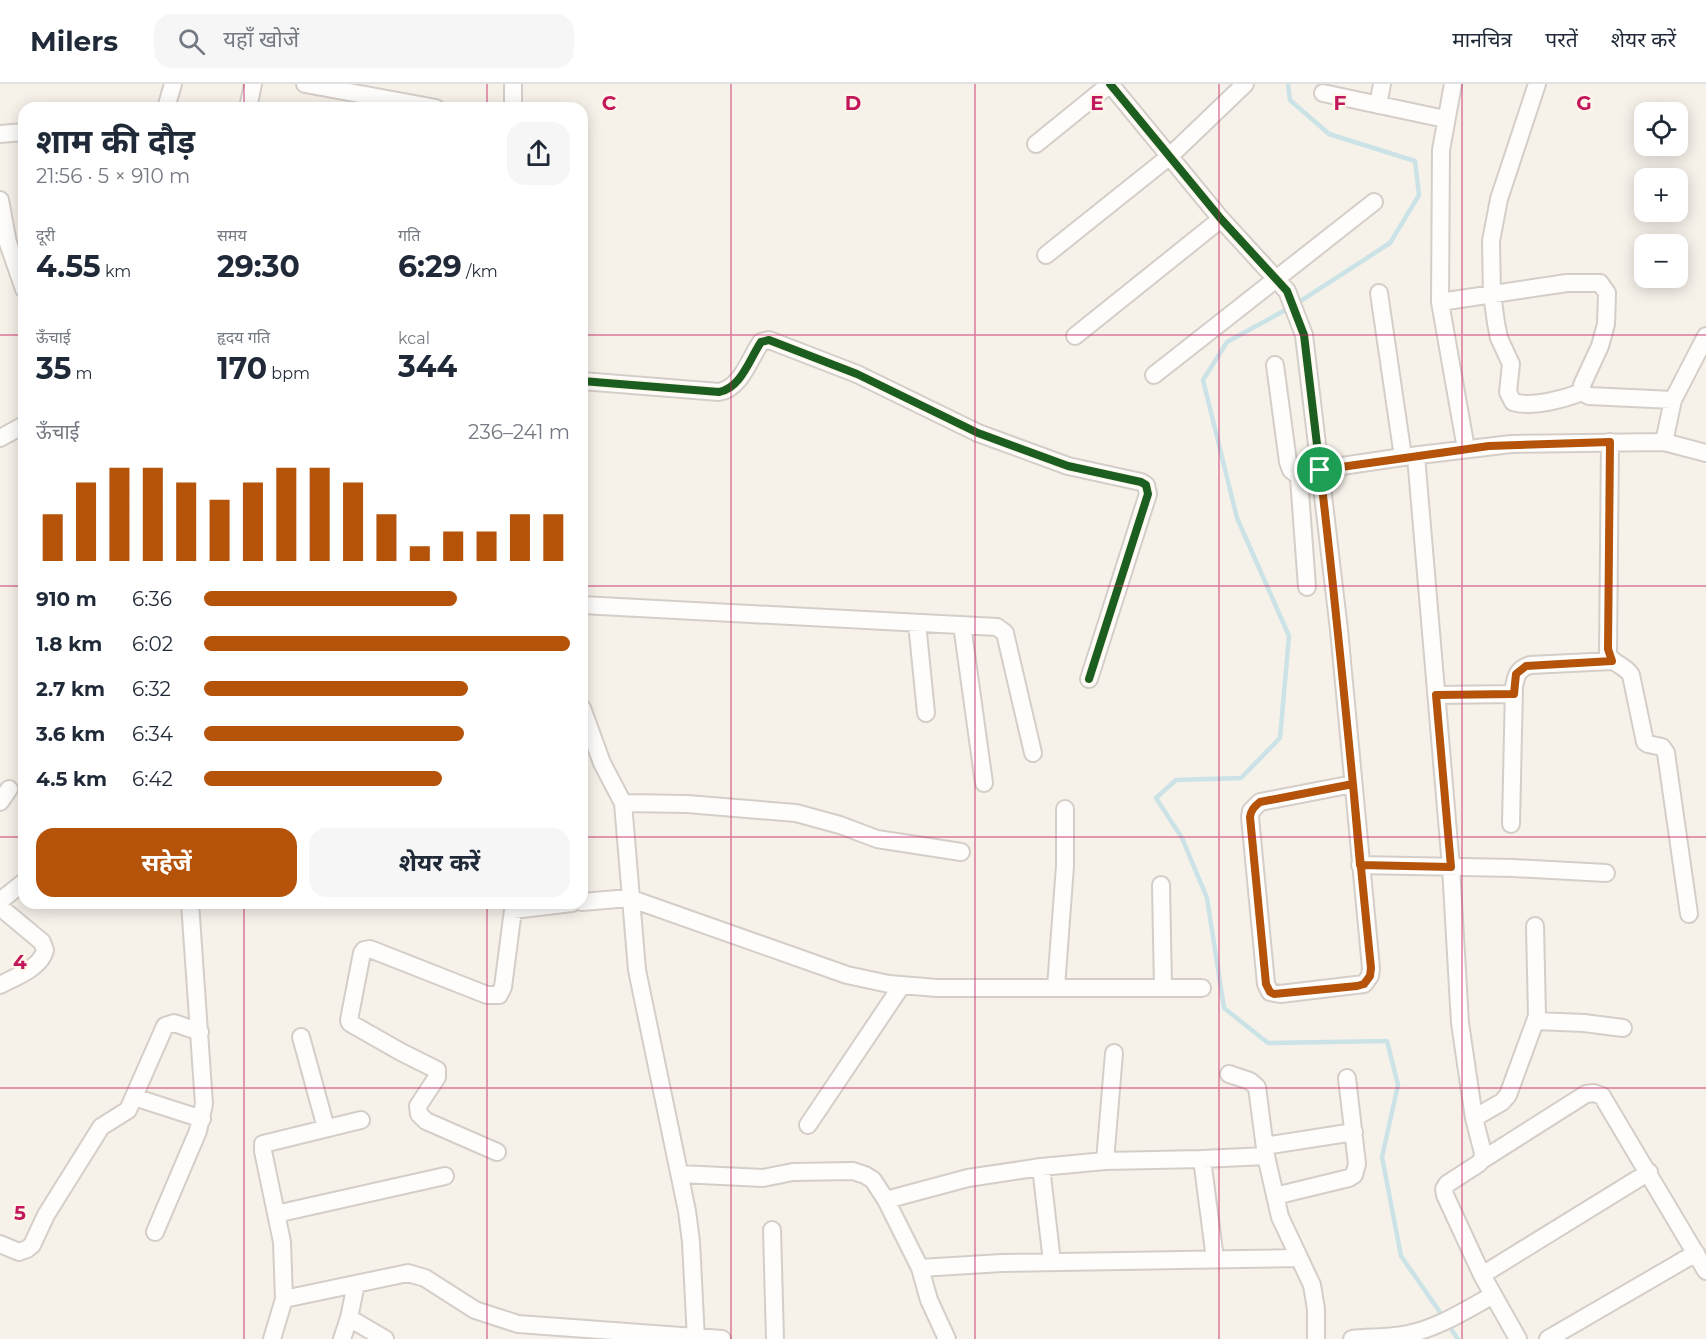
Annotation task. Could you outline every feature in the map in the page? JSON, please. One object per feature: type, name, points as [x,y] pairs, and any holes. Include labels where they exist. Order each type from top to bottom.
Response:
[{"type":"street","points":[[168,102],[172,84]]},
{"type":"street","points":[[249,102],[253,84]]},
{"type":"street","points":[[305,84],[403,102]]},
{"type":"street","points":[[513,84],[513,102]]},
{"type":"street","points":[[1036,144],[1110,84],[1221,219],[1281,285],[1304,335],[1339,630],[1371,968],[1368,981],[1357,986],[1280,994],[1270,992],[1266,984],[1251,810],[1260,802],[1353,784]]},
{"type":"street","points":[[1046,255],[1170,156],[1245,84]]},
{"type":"street","points":[[1378,105],[1382,84]]},
{"type":"street","points":[[1453,84],[1440,157],[1440,302],[1466,449]]},
{"type":"street","points":[[1537,84],[1496,213],[1491,241],[1492,294],[1499,338],[1511,364],[1508,392],[1513,402],[1520,404],[1559,400],[1582,392],[1589,396],[1673,400]]},
{"type":"street","points":[[1323,93],[1445,119]]},
{"type":"street","points":[[0,134],[18,132]]},
{"type":"street","points":[[0,201],[8,243],[18,272]]},
{"type":"street","points":[[1154,375],[1281,285],[1374,202]]},
{"type":"street","points":[[1075,336],[1221,219]]},
{"type":"street","points":[[1440,302],[1575,282],[1596,282],[1603,285],[1607,299],[1606,324],[1600,346],[1582,385],[1582,392]]},
{"type":"street","points":[[1379,293],[1410,456],[1436,695],[1451,867],[1460,1023],[1474,1118],[1483,1153],[1482,1160]]},
{"type":"street","points":[[1664,442],[1673,400],[1706,336]]},
{"type":"street","points":[[588,381],[719,392],[727,390],[737,382],[761,342],[769,340],[857,374],[978,433],[1068,466],[1141,482],[1146,485],[1148,494],[1089,679]]},
{"type":"street","points":[[1275,365],[1288,462],[1291,470],[1299,476]]},
{"type":"street","points":[[0,438],[18,428]]},
{"type":"street","points":[[1610,442],[1608,649],[1612,661]]},
{"type":"street","points":[[1307,587],[1299,476],[1303,471],[1511,444],[1664,442],[1706,453]]},
{"type":"street","points":[[588,605],[992,625],[1005,633],[1033,753]]},
{"type":"street","points":[[917,623],[926,712]]},
{"type":"street","points":[[962,625],[984,783]]},
{"type":"street","points":[[1511,824],[1516,674],[1526,666],[1612,661],[1626,668],[1631,675],[1645,741],[1648,744],[1662,747],[1666,753],[1689,914]]},
{"type":"street","points":[[1436,695],[1514,694]]},
{"type":"street","points":[[588,724],[602,763],[623,803],[637,970],[692,1242],[696,1338]]},
{"type":"street","points":[[623,803],[687,804],[796,813],[877,838],[961,852]]},
{"type":"street","points":[[1056,987],[1064,884],[1065,809]]},
{"type":"street","points":[[1360,865],[1513,868],[1606,873]]},
{"type":"street","points":[[1161,885],[1163,988]]},
{"type":"street","points":[[0,901],[18,887]]},
{"type":"street","points":[[588,902],[630,898],[847,975],[902,985],[937,988],[1202,988]]},
{"type":"street","points":[[0,907],[42,942],[45,950],[42,959],[36,964],[0,985]]},
{"type":"street","points":[[155,1232],[202,1119],[204,1089],[190,909]]},
{"type":"street","points":[[497,1152],[426,1121],[420,1114],[418,1106],[437,1077],[437,1070],[350,1023],[362,953],[370,948],[487,995],[499,995],[503,987],[513,910],[521,909]]},
{"type":"street","points":[[1474,1118],[1502,1102],[1508,1095],[1536,1021],[1538,1005],[1534,926]]},
{"type":"street","points":[[808,1125],[902,985]]},
{"type":"street","points":[[1536,1021],[1584,1023],[1623,1028]]},
{"type":"street","points":[[0,1244],[19,1252],[32,1245],[46,1215],[101,1127],[124,1115],[128,1110],[165,1026],[174,1023],[200,1032]]},
{"type":"street","points":[[301,1037],[326,1128]]},
{"type":"street","points":[[1105,1161],[1114,1053]]},
{"type":"street","points":[[1229,1074],[1250,1081],[1257,1087],[1265,1151],[1280,1217],[1312,1285],[1316,1309],[1316,1339]]},
{"type":"street","points":[[1275,1196],[1354,1175],[1357,1164],[1347,1078]]},
{"type":"street","points":[[1518,1339],[1492,1295],[1451,1213],[1444,1189],[1447,1184],[1482,1160],[1586,1094],[1594,1093],[1602,1096],[1706,1271]]},
{"type":"street","points":[[134,1097],[202,1119]]},
{"type":"street","points":[[272,1339],[284,1299],[282,1242],[262,1151],[263,1143],[361,1120]]},
{"type":"street","points":[[886,1200],[968,1178],[1041,1167],[1105,1161],[1202,1159],[1265,1151],[1354,1132]]},
{"type":"street","points":[[1202,1159],[1215,1259]]},
{"type":"street","points":[[1041,1167],[1052,1262]]},
{"type":"street","points":[[680,1174],[763,1178],[793,1172],[853,1171],[866,1175],[873,1180],[886,1200],[920,1268],[929,1300],[947,1339]]},
{"type":"street","points":[[1482,1275],[1649,1172]]},
{"type":"street","points":[[276,1214],[445,1176]]},
{"type":"street","points":[[772,1230],[775,1339]]},
{"type":"street","points":[[1548,1339],[1696,1253]]},
{"type":"street","points":[[920,1268],[1052,1262],[1299,1258]]},
{"type":"street","points":[[284,1299],[408,1273],[425,1278],[475,1310],[518,1324],[722,1339]]},
{"type":"street","points":[[342,1339],[356,1284]]},
{"type":"street","points":[[1352,1339],[1425,1330],[1492,1295]]},
{"type":"street","points":[[349,1318],[385,1339]]},
{"type":"waterway","points":[[1288,84],[1290,100],[1329,134],[1415,161],[1419,195],[1390,243],[1296,304]]},
{"type":"waterway","points":[[1289,308],[1227,342],[1203,380],[1237,518],[1289,636],[1280,738],[1241,778],[1176,780],[1156,798],[1182,838],[1207,898],[1224,1008],[1268,1043],[1387,1041],[1398,1085],[1382,1157],[1401,1256],[1444,1318]]},
{"type":"waterway","points":[[1448,1325],[1458,1339]]},
{"type":"cycle path","points":[[1110,84],[1221,219],[1287,291],[1304,335],[1339,630],[1371,968],[1370,976],[1364,984],[1280,994],[1270,992],[1266,984],[1251,811],[1260,802],[1353,784]]},
{"type":"cycle path","points":[[588,381],[719,392],[727,389],[739,379],[761,342],[769,340],[857,374],[978,433],[1068,466],[1141,482],[1146,485],[1148,494],[1089,679]]},
{"type":"route","points":[[1320,470],[1339,630],[1360,865],[1371,968],[1368,981],[1357,986],[1274,994],[1270,992],[1266,984],[1250,817],[1251,810],[1255,806],[1260,802],[1353,784],[1360,865],[1451,867],[1436,695],[1514,694],[1516,674],[1526,666],[1612,661],[1608,649],[1610,442],[1489,446],[1320,470]]}]
